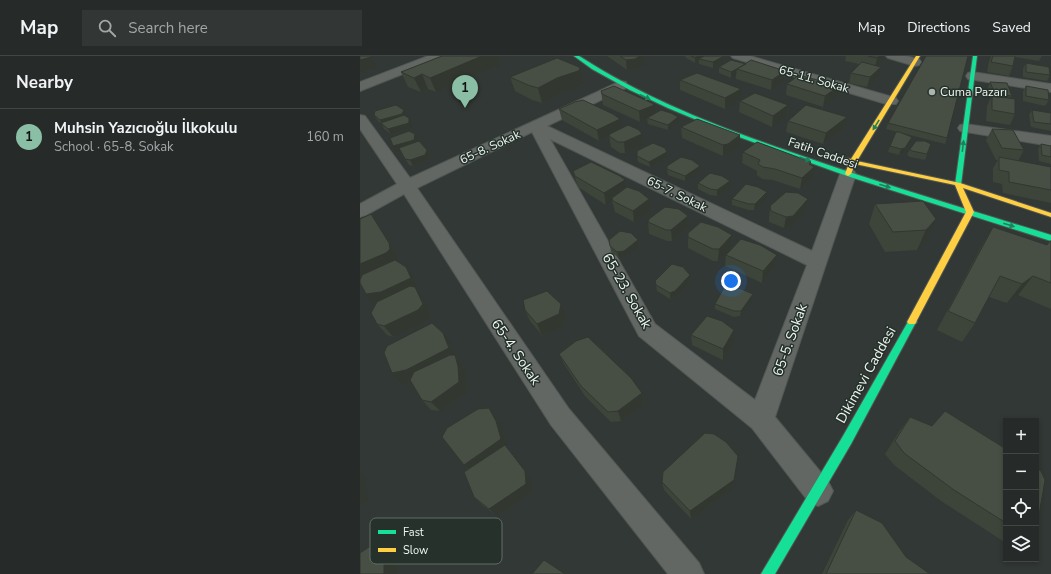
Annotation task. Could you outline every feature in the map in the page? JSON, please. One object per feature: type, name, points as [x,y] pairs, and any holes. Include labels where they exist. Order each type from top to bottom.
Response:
[{"type":"street","points":[[360,87],[438,56]]},
{"type":"street","name":"Fatih Caddesi","points":[[576,56],[598,72],[640,83],[722,119]]},
{"type":"street","name":"65-11. Sokak","points":[[737,56],[891,101]]},
{"type":"street","points":[[846,164],[891,101],[917,59],[892,56]]},
{"type":"street","points":[[970,212],[958,184],[975,56]]},
{"type":"street","points":[[972,76],[1051,88]]},
{"type":"street","name":"Fatih Caddesi","points":[[624,80],[645,98],[744,138],[846,164],[958,184],[1051,215]]},
{"type":"street","name":"65-8. Sokak","points":[[360,211],[407,186],[536,126],[624,80]]},
{"type":"street","name":"65-4. Sokak","points":[[360,119],[407,186],[560,417],[688,574]]},
{"type":"street","name":"65-7. Sokak","points":[[536,126],[818,262]]},
{"type":"street","name":"65-23. Sokak","points":[[536,126],[647,330],[761,420]]},
{"type":"street","points":[[965,128],[1051,141]]},
{"type":"street","name":"Fatih Caddesi","points":[[846,164],[970,212],[1051,238]]},
{"type":"street","name":"65-5. Sokak","points":[[761,420],[818,262],[846,164]]},
{"type":"street","name":"Dikimevi Caddesi","points":[[768,574],[818,491],[935,279],[970,212]]},
{"type":"street","points":[[761,420],[818,491]]},
{"type":"building","points":[[360,56],[371,56],[371,57],[360,60]]},
{"type":"building","points":[[442,56],[482,56],[430,78],[422,74],[414,78],[401,72]]},
{"type":"building","points":[[620,56],[640,56],[635,59],[626,60]]},
{"type":"building","points":[[704,56],[724,56],[713,62],[699,59]]},
{"type":"building","points":[[868,56],[880,56],[877,58]]},
{"type":"building","name":"Cuma Pazarı","points":[[926,56],[968,56],[947,138],[888,123]]},
{"type":"building","points":[[993,56],[1015,56],[1013,66],[991,62]]},
{"type":"building","points":[[557,58],[579,67],[580,69],[557,78],[538,88],[510,77]]},
{"type":"building","points":[[731,60],[746,64],[731,72],[719,67]]},
{"type":"building","points":[[751,60],[785,71],[772,80],[737,69]]},
{"type":"building","points":[[862,62],[881,67],[870,77],[851,73]]},
{"type":"building","points":[[1026,63],[1049,67],[1050,75],[1026,72]]},
{"type":"building","points":[[697,73],[741,89],[725,98],[680,80]]},
{"type":"building","points":[[799,75],[839,86],[825,96],[787,84]]},
{"type":"building","points":[[990,82],[1007,83],[1012,96],[995,94]]},
{"type":"building","points":[[614,86],[654,104],[639,111],[602,94],[601,91]]},
{"type":"building","points":[[1026,86],[1048,90],[1049,100],[1026,96]]},
{"type":"building","points":[[755,93],[788,105],[773,116],[740,101]]},
{"type":"building","points":[[992,96],[1015,99],[1015,114],[992,110]]},
{"type":"building","points":[[583,100],[613,114],[620,119],[597,130],[559,109]]},
{"type":"building","points":[[396,105],[404,110],[402,114],[380,120],[374,115],[375,111]]},
{"type":"building","points":[[806,105],[847,117],[826,133],[788,121]]},
{"type":"building","points":[[661,110],[678,117],[668,125],[647,118]]},
{"type":"building","points":[[1032,110],[1051,113],[1051,124],[1034,122]]},
{"type":"building","points":[[404,115],[409,118],[409,123],[388,129],[381,123]]},
{"type":"building","points":[[697,119],[740,135],[728,144],[723,145],[681,127]]},
{"type":"building","points":[[628,125],[639,130],[642,134],[624,142],[618,142],[609,136],[610,134]]},
{"type":"building","points":[[992,129],[1013,130],[1024,150],[1002,148]]},
{"type":"building","points":[[409,131],[415,134],[414,140],[393,146],[390,138]]},
{"type":"building","points":[[896,132],[912,137],[905,148],[901,149],[890,146]]},
{"type":"building","points":[[419,141],[427,150],[425,155],[410,160],[405,159],[399,148]]},
{"type":"building","points":[[916,141],[925,141],[931,144],[927,154],[912,151],[910,149]]},
{"type":"building","points":[[757,142],[811,162],[809,164],[814,167],[802,178],[775,169],[763,167],[758,164],[760,160],[743,152]]},
{"type":"building","points":[[653,143],[665,148],[667,152],[649,162],[637,156],[637,151]]},
{"type":"building","points":[[1041,144],[1051,146],[1051,157],[1042,155]]},
{"type":"building","points":[[681,157],[692,160],[700,166],[685,176],[667,169],[667,166]]},
{"type":"building","points":[[999,157],[1051,167],[1051,190],[1009,182],[1009,172],[999,170]]},
{"type":"building","points":[[591,162],[625,180],[604,193],[575,176],[573,171]]},
{"type":"building","points":[[710,173],[722,176],[730,181],[717,190],[710,189],[698,183]]},
{"type":"building","points":[[746,184],[758,187],[767,192],[755,204],[749,204],[732,199]]},
{"type":"building","points":[[627,187],[639,191],[649,199],[633,211],[613,201],[612,198]]},
{"type":"building","points":[[786,192],[798,193],[808,199],[793,216],[786,217],[771,211],[770,206]]},
{"type":"building","points":[[923,201],[936,219],[926,230],[893,232],[875,204]]},
{"type":"building","points":[[665,207],[679,209],[688,216],[671,230],[666,230],[648,222],[649,219]]},
{"type":"building","points":[[371,214],[389,243],[390,249],[386,253],[360,264],[360,219]]},
{"type":"building","points":[[701,222],[718,227],[732,235],[719,249],[713,249],[688,237],[688,233]]},
{"type":"building","points":[[993,227],[1047,245],[1051,241],[1051,283],[1033,276],[1022,284],[1000,276],[975,323],[948,311]]},
{"type":"building","points":[[620,231],[631,233],[638,240],[624,251],[617,252],[610,246],[609,240]]},
{"type":"building","points":[[741,239],[760,245],[777,255],[763,271],[726,255]]},
{"type":"building","points":[[395,260],[406,267],[411,278],[381,292],[366,294],[360,283],[362,275]]},
{"type":"building","points":[[672,264],[683,267],[690,275],[675,291],[670,293],[656,285],[655,281]]},
{"type":"building","points":[[410,286],[415,287],[423,304],[418,310],[384,326],[377,324],[371,313],[377,302]]},
{"type":"building","points":[[725,286],[741,289],[753,294],[741,311],[734,311],[715,304]]},
{"type":"building","points":[[547,291],[561,304],[559,314],[537,324],[525,310],[523,300]]},
{"type":"building","points":[[707,316],[722,321],[734,330],[723,349],[691,335]]},
{"type":"building","points":[[432,323],[443,333],[449,348],[406,370],[392,373],[384,353],[387,346]]},
{"type":"building","points":[[588,337],[631,378],[642,393],[618,411],[608,412],[581,386],[559,354],[576,341]]},
{"type":"building","points":[[450,355],[455,355],[458,366],[459,382],[431,402],[422,400],[410,380],[414,372]]},
{"type":"building","points":[[489,408],[496,421],[501,439],[464,465],[442,437],[447,428],[478,409]]},
{"type":"building","points":[[945,411],[1003,447],[1003,521],[954,490],[904,453],[895,441],[910,417],[932,426]]},
{"type":"building","points":[[705,433],[714,434],[726,442],[738,456],[734,480],[690,511],[662,482],[663,472]]},
{"type":"building","points":[[505,445],[525,471],[526,484],[489,509],[474,497],[464,472]]},
{"type":"building","points":[[1039,470],[1045,480],[1039,515]]},
{"type":"building","points":[[856,510],[882,523],[906,557],[930,574],[826,574]]},
{"type":"building","points":[[370,546],[370,564],[384,564],[384,574],[360,574],[360,553]]},
{"type":"building","points":[[544,560],[565,574],[532,574]]},
{"type":"traffic: fast","points":[[576,56],[594,68],[632,89],[670,107],[730,132],[849,175],[1051,238]]},
{"type":"traffic: fast","points":[[958,185],[975,56]]},
{"type":"traffic: fast","points":[[768,574],[847,440],[912,322]]},
{"type":"traffic: slow","points":[[848,174],[850,167],[918,56]]},
{"type":"traffic: slow","points":[[845,160],[958,184],[1051,215]]},
{"type":"traffic: slow","points":[[912,322],[970,212],[958,185]]},
{"type":"place","name":"Cuma Pazarı","points":[[932,92]]},
{"type":"place","name":"Muhsin Yazıcıoğlu İlkokulu","points":[[465,108]]}]
